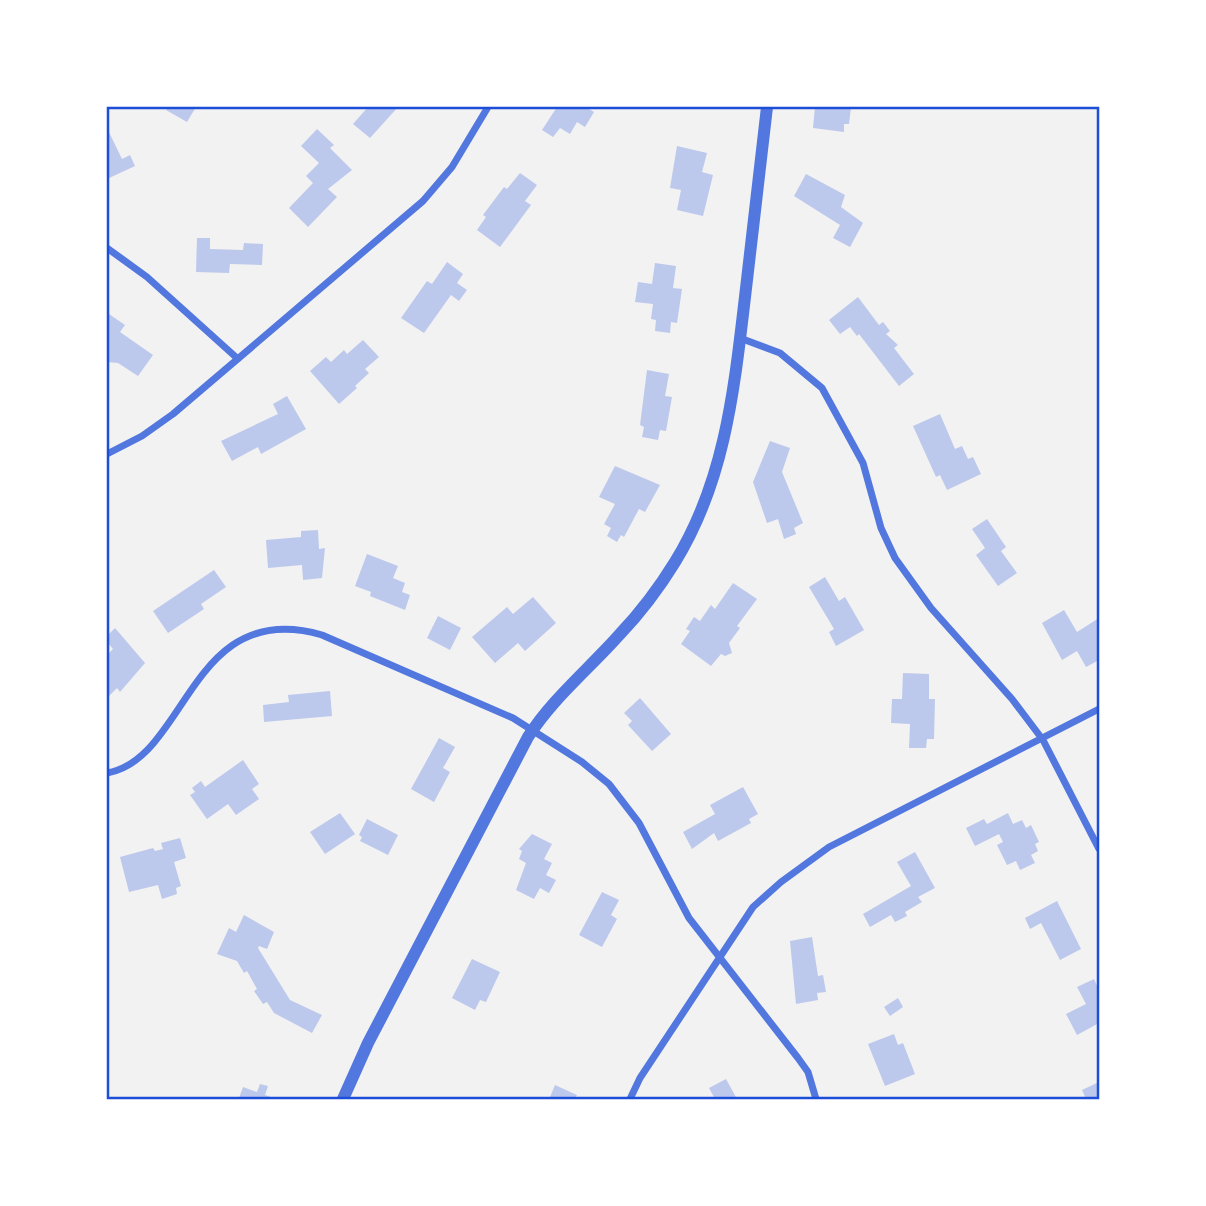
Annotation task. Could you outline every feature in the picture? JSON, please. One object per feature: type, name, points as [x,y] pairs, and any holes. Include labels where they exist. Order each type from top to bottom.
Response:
[{"type":"street","points":[[107,454],[173,414],[423,201],[452,167],[488,107]]},
{"type":"street","points":[[343,1099],[368,1043],[533,730],[558,697],[640,611],[687,540],[713,482],[725,441],[740,338],[767,107]]},
{"type":"street","points":[[107,248],[146,277],[238,359]]},
{"type":"street","points":[[740,338],[780,353],[822,388],[863,463],[881,528],[895,558],[931,608],[1012,699],[1043,740],[1099,849]]},
{"type":"street","points":[[107,773],[127,766],[144,753],[216,658],[247,639],[283,630],[303,631],[332,639],[533,730],[591,769],[625,802],[684,909],[786,1039],[808,1072],[816,1099]]},
{"type":"street","points":[[630,1099],[640,1078],[753,908],[829,847],[1043,740],[1099,709]]},
{"type":"building","points":[[168,107],[196,107],[187,122],[166,110]]},
{"type":"building","points":[[368,107],[398,107],[370,138],[353,124]]},
{"type":"building","points":[[557,107],[586,107],[594,112],[585,127],[577,122],[570,134],[560,128],[553,137],[542,130]]},
{"type":"building","points":[[815,107],[851,107],[849,124],[844,124],[844,132],[813,128]]},
{"type":"building","points":[[107,128],[122,159],[130,155],[135,166],[107,179]]},
{"type":"building","points":[[317,129],[334,145],[330,148],[352,170],[328,189],[337,197],[308,227],[289,208],[313,183],[306,176],[319,163],[301,146]]},
{"type":"building","points":[[677,146],[707,153],[702,172],[713,175],[703,216],[677,210],[681,190],[670,188]]},
{"type":"building","points":[[520,173],[537,185],[525,201],[531,205],[500,247],[477,230],[486,217],[483,215],[504,187],[507,189]]},
{"type":"building","points":[[806,174],[845,195],[841,207],[863,223],[850,247],[833,238],[840,225],[794,196]]},
{"type":"building","points":[[197,238],[210,238],[210,249],[243,250],[244,243],[263,244],[262,265],[230,264],[229,273],[196,272]]},
{"type":"building","points":[[447,262],[463,274],[457,283],[467,290],[459,301],[451,295],[424,333],[401,318],[427,281],[432,284]]},
{"type":"building","points":[[655,263],[676,266],[673,288],[682,289],[677,323],[671,322],[670,333],[655,331],[656,320],[651,319],[653,304],[635,302],[638,282],[652,284]]},
{"type":"building","points":[[858,297],[879,325],[883,322],[890,331],[886,334],[898,345],[894,348],[914,374],[899,386],[859,334],[857,336],[850,327],[840,334],[829,320]]},
{"type":"building","points":[[109,314],[125,325],[120,332],[153,355],[138,376],[118,363],[107,362]]},
{"type":"building","points":[[363,340],[379,357],[365,369],[369,373],[355,386],[357,388],[339,404],[310,371],[326,357],[331,362],[344,350],[347,354]]},
{"type":"building","points":[[647,370],[669,374],[665,396],[672,397],[666,431],[660,430],[658,440],[642,437],[644,427],[640,425]]},
{"type":"building","points":[[287,396],[306,429],[261,454],[258,447],[232,461],[221,441],[278,414],[273,404]]},
{"type":"building","points":[[940,414],[955,449],[962,446],[968,459],[973,457],[981,474],[947,490],[940,475],[936,477],[913,426]]},
{"type":"building","points":[[770,441],[790,448],[782,472],[803,523],[794,528],[796,534],[784,539],[778,519],[767,523],[753,482]]},
{"type":"building","points":[[615,466],[660,485],[645,512],[639,509],[624,537],[621,535],[617,542],[607,536],[611,528],[604,524],[615,504],[599,497]]},
{"type":"building","points":[[987,519],[1006,547],[1001,551],[1017,573],[998,586],[976,555],[985,548],[972,529]]},
{"type":"building","points":[[318,530],[319,549],[325,548],[322,578],[303,580],[302,565],[268,568],[266,540],[301,537],[301,531]]},
{"type":"building","points":[[367,554],[398,566],[393,578],[405,583],[402,592],[410,595],[405,610],[370,596],[371,592],[355,586]]},
{"type":"building","points":[[214,570],[226,587],[201,604],[204,609],[168,633],[153,611]]},
{"type":"building","points":[[825,577],[839,601],[845,597],[864,630],[836,646],[829,632],[834,629],[809,587]]},
{"type":"building","points":[[733,583],[757,599],[737,626],[740,628],[729,643],[732,653],[725,656],[721,654],[711,666],[681,644],[690,631],[686,629],[694,617],[700,621],[711,605],[715,609]]},
{"type":"building","points":[[533,597],[556,623],[525,651],[518,643],[495,663],[472,637],[507,607],[513,614]]},
{"type":"building","points":[[1064,610],[1077,632],[1099,618],[1099,660],[1086,667],[1077,651],[1062,660],[1042,623]]},
{"type":"building","points":[[438,616],[461,628],[450,650],[427,638]]},
{"type":"building","points":[[115,628],[145,663],[120,692],[117,688],[107,698],[107,655],[113,649],[107,642],[107,636]]},
{"type":"building","points":[[903,673],[929,674],[929,699],[935,699],[934,739],[927,739],[926,748],[909,748],[910,724],[891,723],[892,699],[902,699]]},
{"type":"building","points":[[330,691],[332,716],[264,722],[263,705],[289,702],[288,695]]},
{"type":"building","points":[[640,698],[671,734],[652,751],[628,725],[632,721],[624,713]]},
{"type":"building","points":[[439,738],[455,747],[443,768],[450,772],[434,802],[411,789]]},
{"type":"building","points":[[243,760],[259,784],[252,789],[259,799],[236,815],[228,804],[207,819],[190,795],[195,792],[192,788],[201,781],[205,787]]},
{"type":"building","points":[[743,787],[758,814],[749,819],[751,823],[718,841],[714,833],[692,849],[683,832],[715,814],[710,805]]},
{"type":"building","points":[[340,813],[355,834],[325,854],[310,832]]},
{"type":"building","points":[[1008,813],[1013,824],[1022,820],[1026,828],[1031,825],[1039,842],[1035,844],[1038,851],[1031,855],[1035,863],[1020,870],[1016,861],[1007,865],[997,845],[1003,842],[999,834],[975,846],[966,828],[984,819],[987,824]]},
{"type":"building","points":[[367,819],[398,835],[388,855],[360,841],[362,837],[359,835]]},
{"type":"building","points":[[532,834],[552,844],[544,859],[552,863],[546,875],[556,880],[549,893],[540,888],[534,899],[516,890],[526,863],[519,859],[522,851],[519,849]]},
{"type":"building","points":[[180,838],[186,858],[174,862],[181,886],[176,888],[177,894],[162,899],[158,885],[129,892],[120,857],[153,848],[155,851],[163,849],[161,843]]},
{"type":"building","points":[[915,852],[935,888],[918,897],[922,902],[905,912],[907,916],[895,922],[891,915],[870,927],[863,914],[911,886],[897,862]]},
{"type":"building","points":[[602,892],[619,900],[611,915],[617,919],[602,947],[579,935]]},
{"type":"building","points":[[1057,901],[1081,949],[1060,960],[1041,923],[1030,929],[1025,918]]},
{"type":"building","points":[[244,915],[274,932],[267,949],[258,948],[290,1000],[322,1015],[312,1033],[274,1013],[267,1002],[263,1004],[254,991],[257,989],[247,971],[244,973],[237,961],[217,954],[229,928],[236,932]]},
{"type":"building","points":[[812,937],[818,976],[823,975],[826,992],[817,993],[818,1000],[796,1004],[790,941]]},
{"type":"building","points":[[472,959],[500,972],[486,1002],[480,1000],[475,1010],[452,998]]},
{"type":"building","points":[[1094,979],[1099,990],[1099,1023],[1077,1035],[1066,1014],[1086,1004],[1077,987]]},
{"type":"building","points":[[898,998],[903,1007],[890,1016],[884,1007]]},
{"type":"building","points":[[894,1034],[898,1045],[903,1043],[915,1074],[885,1086],[868,1044]]},
{"type":"building","points":[[726,1079],[737,1099],[715,1099],[709,1088]]},
{"type":"building","points":[[1099,1082],[1099,1099],[1086,1099],[1082,1090]]},
{"type":"building","points":[[260,1084],[268,1086],[265,1095],[277,1099],[239,1098],[243,1087],[257,1092]]},
{"type":"building","points":[[555,1085],[577,1095],[575,1099],[545,1099],[550,1097]]}]
